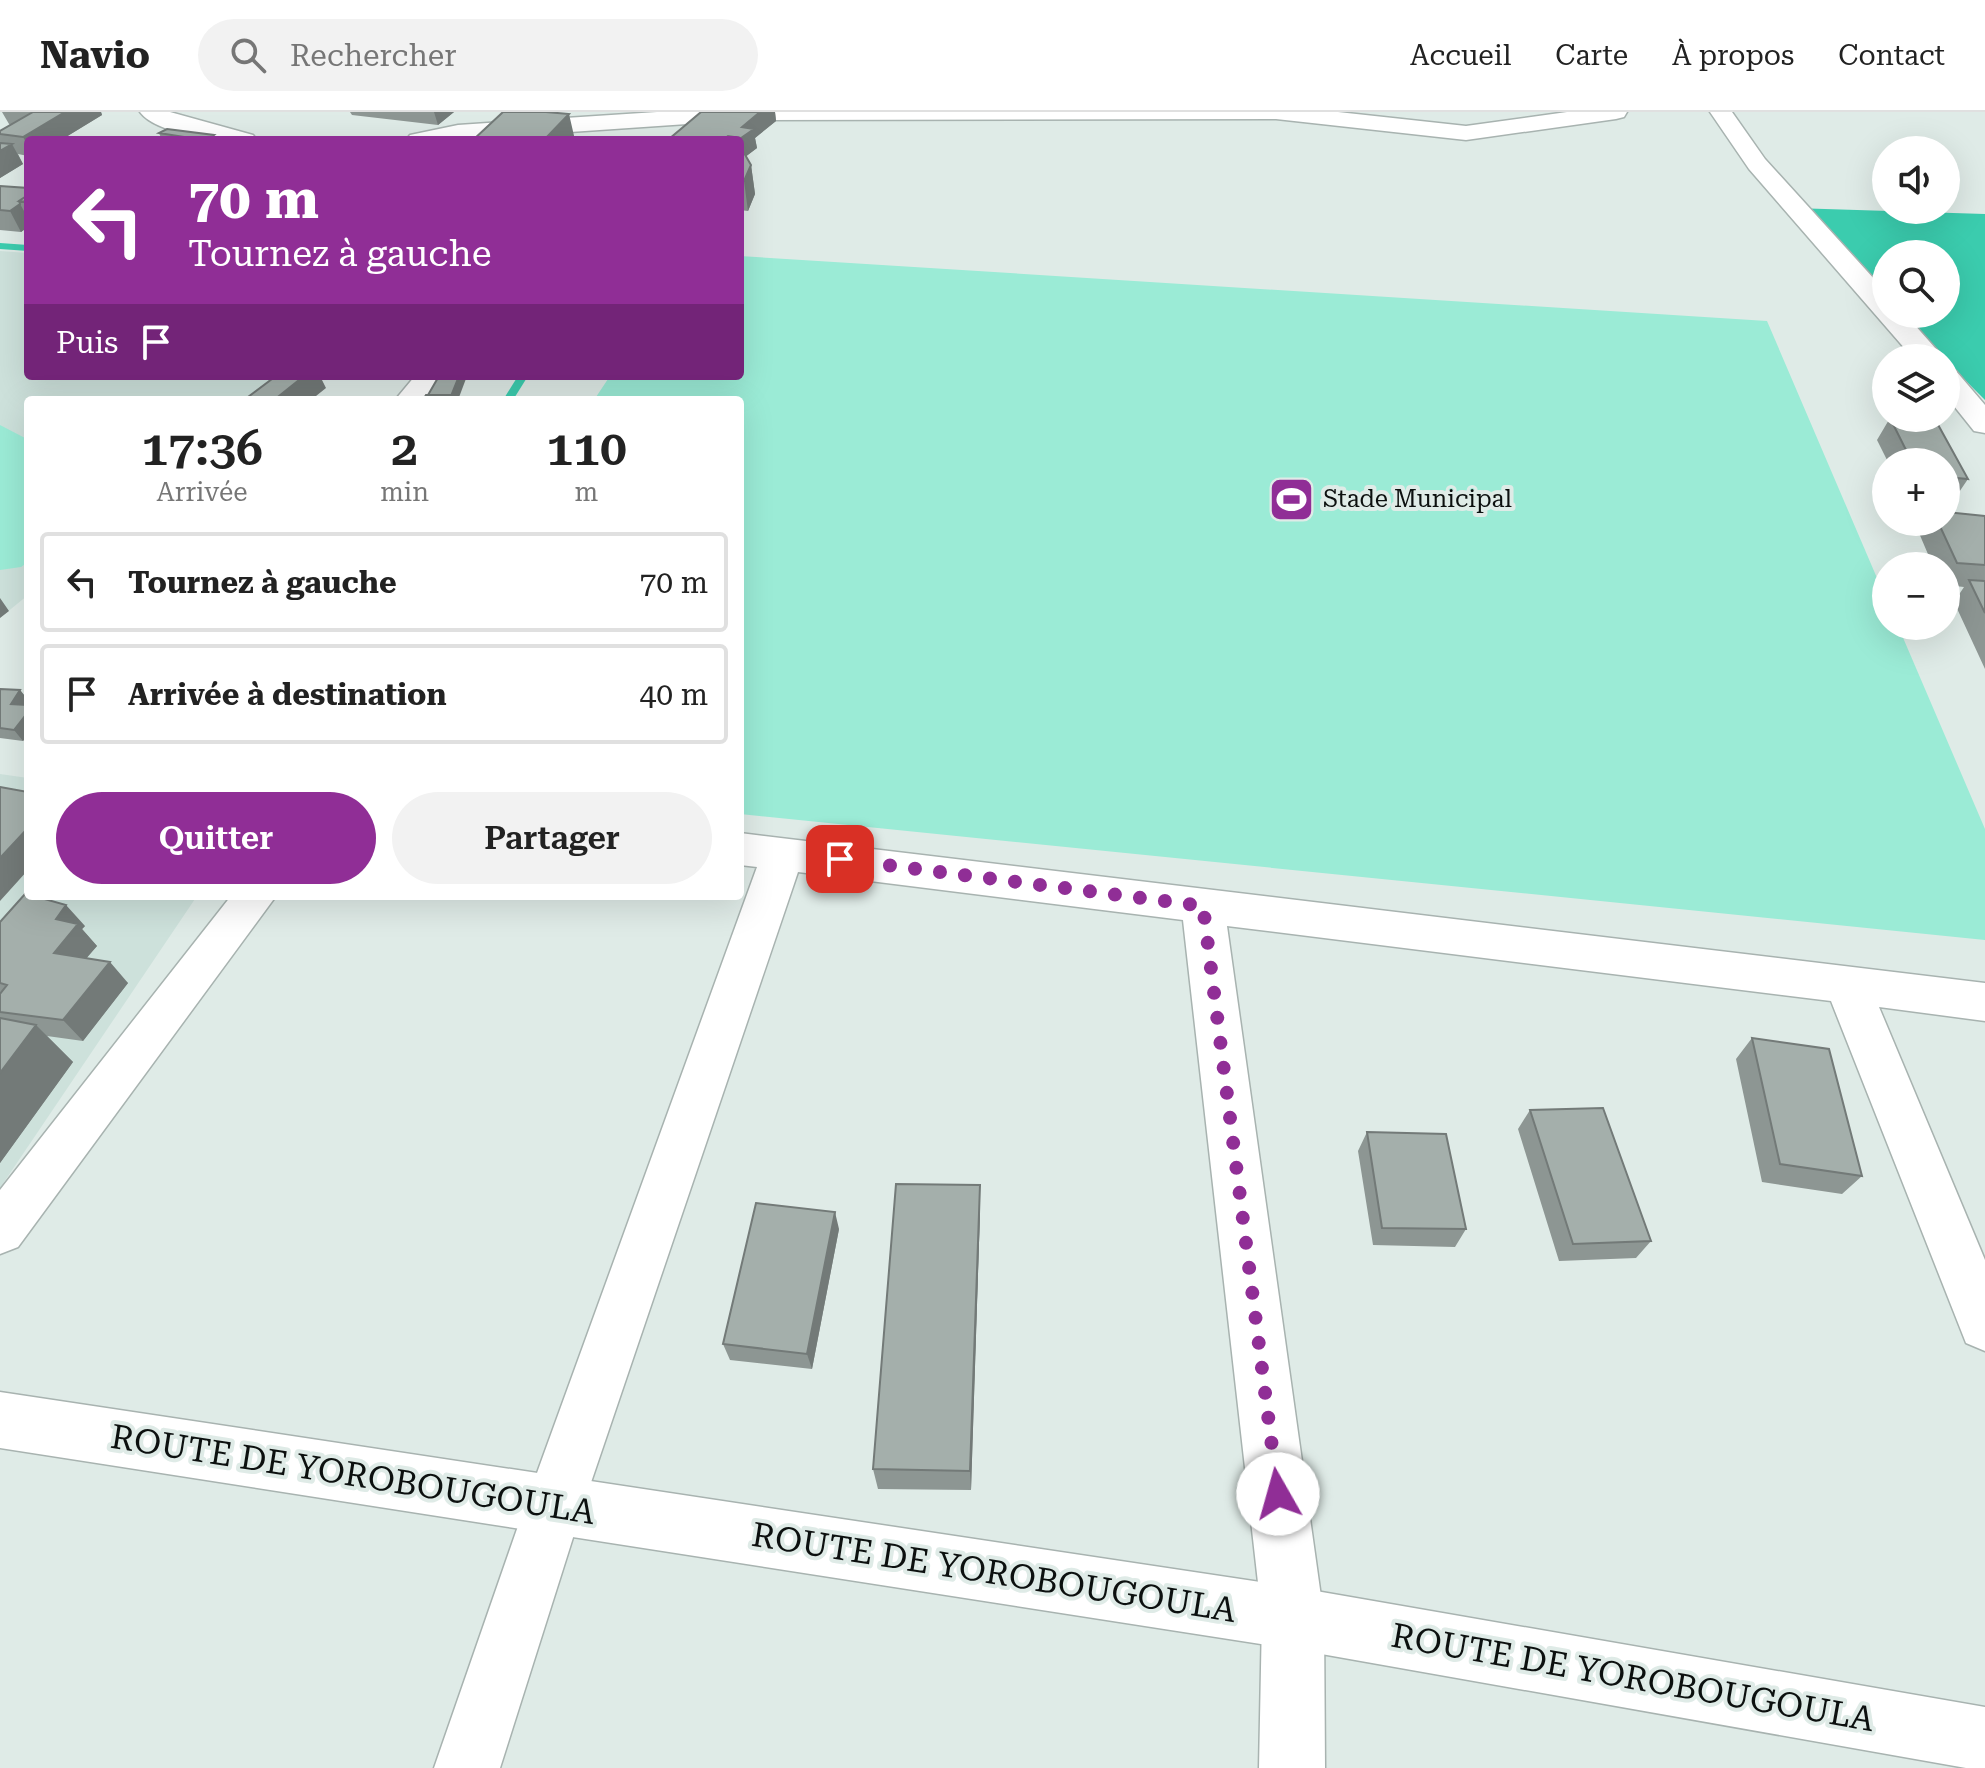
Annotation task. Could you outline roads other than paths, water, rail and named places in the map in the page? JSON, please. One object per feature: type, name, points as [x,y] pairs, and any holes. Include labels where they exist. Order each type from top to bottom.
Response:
[{"type":"street","points":[[151,112],[177,123],[229,136]]},
{"type":"street","points":[[438,136],[619,116],[746,113],[1276,112],[1466,133],[1616,112]]},
{"type":"street","points":[[1721,112],[1757,164],[1872,293]]},
{"type":"street","points":[[606,136],[619,116]]},
{"type":"street","points":[[1902,328],[1917,344]]},
{"type":"street","points":[[414,396],[428,380]]},
{"type":"street","points":[[1960,394],[1985,424]]},
{"type":"street","points":[[467,1768],[554,1506],[762,851],[1985,1002]]},
{"type":"street","points":[[0,1230],[252,900]]},
{"type":"street","points":[[1203,906],[1293,1618],[1292,1768]]},
{"type":"street","points":[[1847,984],[1985,1325]]},
{"type":"street","name":"ROUTE DE YOROBOUGOULA","points":[[0,1420],[1293,1618],[1985,1739]]},
{"type":"waterway","points":[[0,246],[24,248]]},
{"type":"waterway","points":[[510,396],[520,380]]},
{"type":"place","name":"Stade Municipal","points":[[1292,499]]}]
